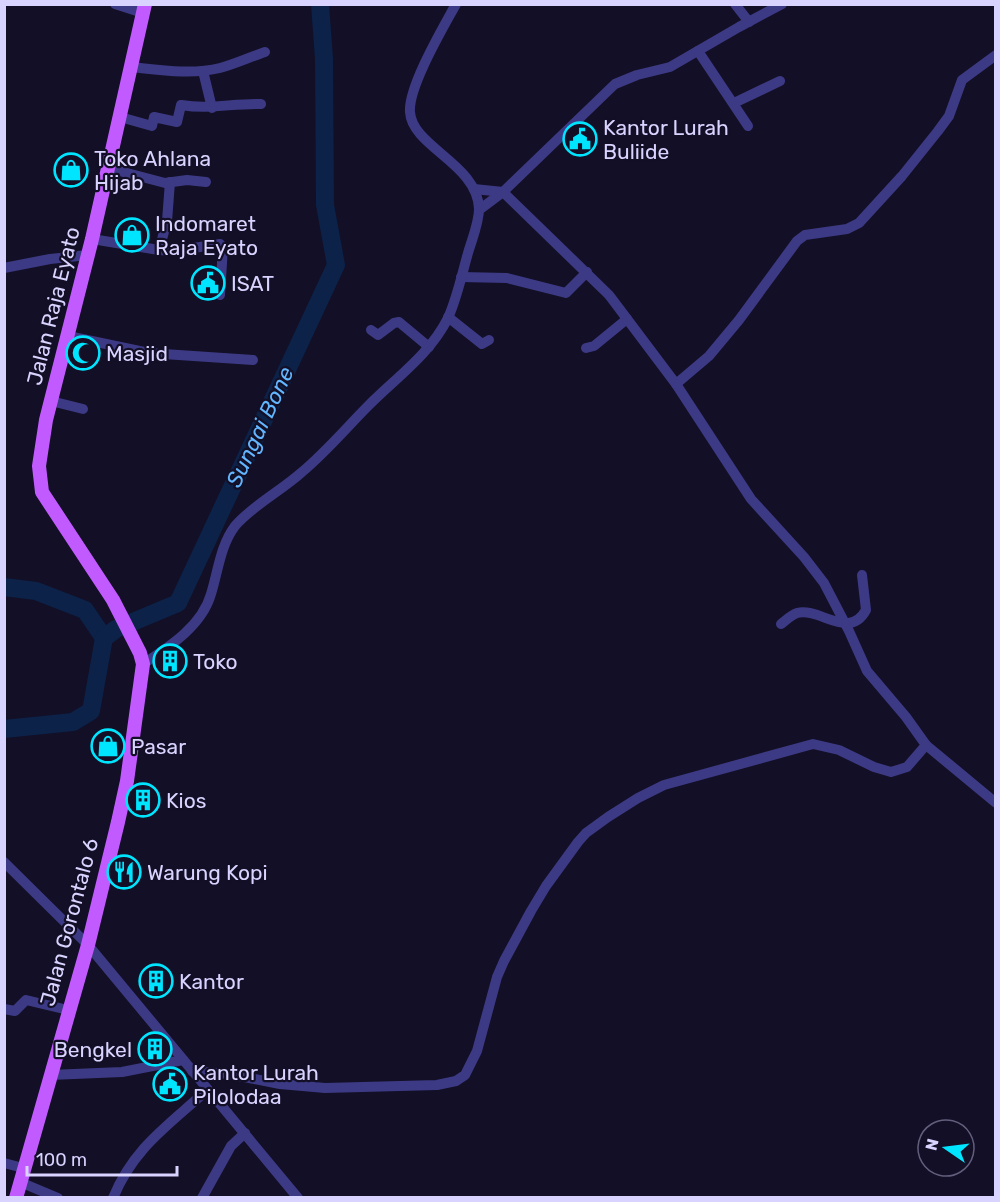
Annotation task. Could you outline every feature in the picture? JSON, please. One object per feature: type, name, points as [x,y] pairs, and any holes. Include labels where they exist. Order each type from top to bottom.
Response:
[{"type":"main road","name":"Jalan Raja Eyato","points":[[142,659],[113,600],[42,492],[40,450],[88,255],[144,9]]},
{"type":"main road","name":"Jalan Gorontalo 6","points":[[16,1197],[88,945],[127,781],[142,659]]},
{"type":"street","points":[[115,4],[144,9]]},
{"type":"street","points":[[142,659],[159,654],[202,614],[211,595],[225,545],[234,528],[303,472],[391,384],[416,363],[448,317],[479,210],[474,189],[465,174],[414,127],[410,113],[411,100],[422,70],[456,4]]},
{"type":"street","points":[[735,4],[749,22]]},
{"type":"street","points":[[479,210],[503,192],[615,84],[637,75],[670,67],[782,4]]},
{"type":"street","points":[[698,51],[748,126]]},
{"type":"street","points":[[131,67],[203,71],[222,68],[265,52]]},
{"type":"street","points":[[676,384],[709,356],[732,329],[796,241],[805,235],[847,229],[859,223],[873,210],[924,150],[949,116],[962,80],[996,55]]},
{"type":"street","points":[[203,71],[212,108]]},
{"type":"street","points":[[734,102],[780,81]]},
{"type":"street","points":[[120,117],[152,126],[154,117],[177,122],[181,105],[212,108],[261,104]]},
{"type":"street","points":[[108,168],[170,182],[187,180],[206,182]]},
{"type":"street","points":[[159,250],[167,221],[170,182]]},
{"type":"street","points":[[474,189],[503,192],[609,295],[676,384],[751,499],[804,557],[824,583],[867,671],[906,717],[926,745],[996,804]]},
{"type":"street","points":[[92,238],[173,251],[222,245],[220,295]]},
{"type":"street","points":[[4,268],[50,259],[88,255]]},
{"type":"street","points":[[461,277],[507,278],[566,293],[587,272]]},
{"type":"street","points":[[448,317],[482,344],[489,340]]},
{"type":"street","points":[[586,348],[594,346],[627,320]]},
{"type":"street","points":[[371,330],[378,335],[399,322],[429,347]]},
{"type":"street","points":[[68,336],[149,353],[253,360]]},
{"type":"street","points":[[51,401],[83,409]]},
{"type":"street","points":[[781,624],[798,613],[817,615],[845,624],[860,619],[866,610],[862,575]]},
{"type":"street","points":[[192,1071],[325,1088],[437,1085],[456,1081],[465,1075],[477,1051],[497,977],[531,911],[578,842],[608,816],[664,784],[813,744],[838,750],[874,767],[891,772],[907,767],[926,745]]},
{"type":"street","points":[[4,862],[88,945],[298,1197]]},
{"type":"street","points":[[4,1009],[15,1011],[26,1000],[68,1010]]},
{"type":"street","points":[[50,1075],[122,1072],[183,1060]]},
{"type":"street","points":[[113,1197],[134,1159],[149,1141],[207,1090]]},
{"type":"street","points":[[202,1197],[231,1146],[245,1133]]},
{"type":"street","points":[[4,1163],[23,1168]]},
{"type":"street","points":[[20,1182],[58,1197]]},
{"type":"waterway","name":"Sungai Bone","points":[[4,729],[73,722],[91,711],[104,638],[116,629],[178,603],[336,265],[325,205],[324,59],[320,4]]},
{"type":"waterway","points":[[4,587],[36,591],[85,610],[104,638]]},
{"type":"place","name":"Kantor Lurah Buliide","points":[[580,139]]},
{"type":"place","name":"Toko Ahlana Hijab","points":[[71,170]]},
{"type":"place","name":"Indomaret Raja Eyato","points":[[132,235]]},
{"type":"place","name":"ISAT","points":[[208,283]]},
{"type":"place","name":"Masjid","points":[[83,353]]},
{"type":"place","name":"Toko","points":[[170,661]]},
{"type":"place","name":"Pasar","points":[[108,746]]},
{"type":"place","name":"Kios","points":[[143,800]]},
{"type":"place","name":"Warung Kopi","points":[[124,872]]},
{"type":"place","name":"Kantor","points":[[156,981]]},
{"type":"place","name":"Bengkel","points":[[155,1049]]},
{"type":"place","name":"Kantor Lurah Pilolodaa","points":[[170,1084]]}]
